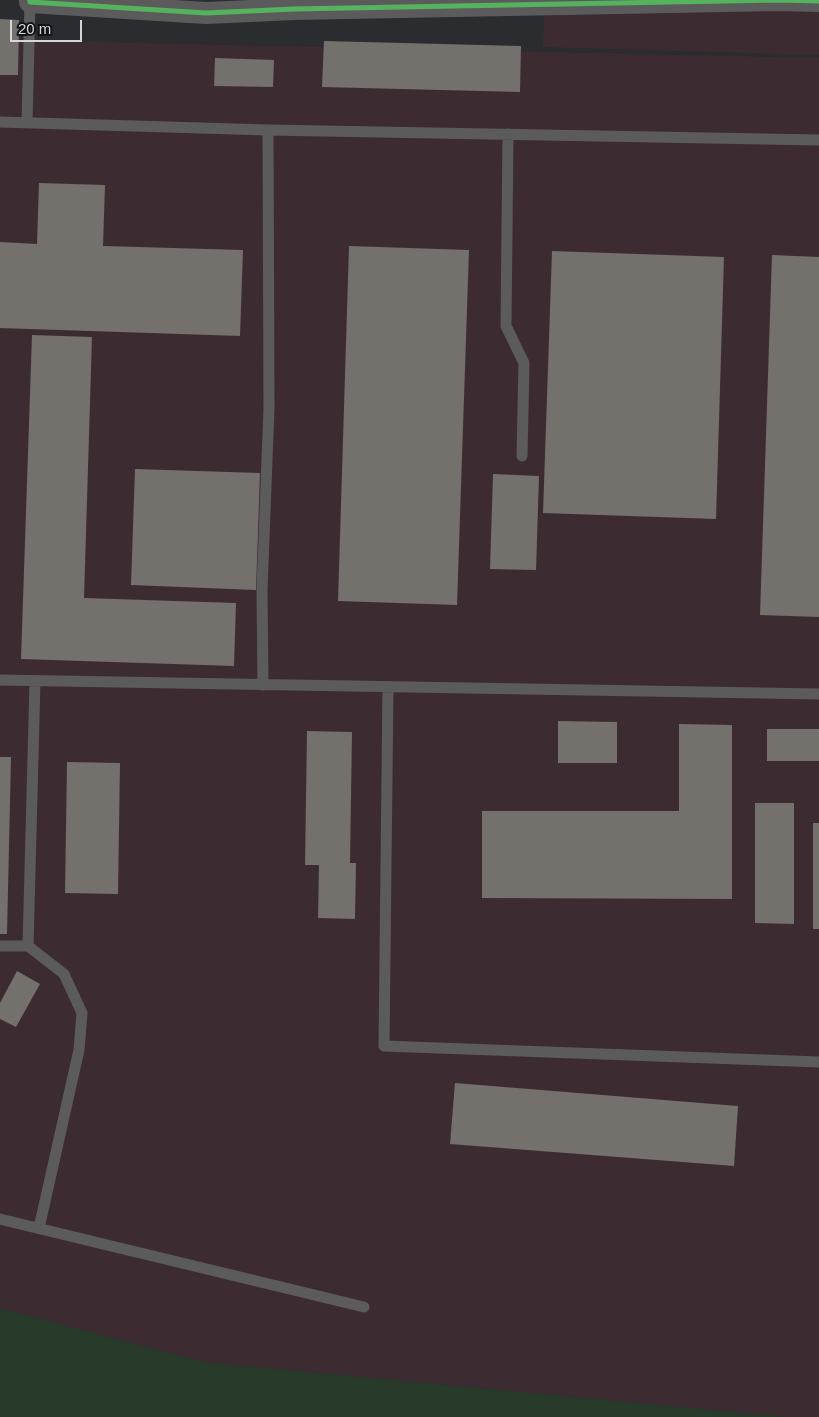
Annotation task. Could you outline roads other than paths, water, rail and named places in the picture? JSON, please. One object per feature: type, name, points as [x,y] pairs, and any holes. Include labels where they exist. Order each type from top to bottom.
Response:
[{"type":"street","points":[[30,1],[206,13],[294,9],[778,0],[819,1]]},
{"type":"lane","points":[[27,123],[30,1]]},
{"type":"lane","points":[[0,122],[268,130],[819,140]]},
{"type":"lane","points":[[263,685],[262,590],[268,408],[268,130]]},
{"type":"lane","points":[[508,134],[506,326],[524,363],[522,456]]},
{"type":"lane","points":[[0,680],[819,694]]},
{"type":"lane","points":[[28,946],[35,681]]},
{"type":"lane","points":[[388,687],[384,1046],[819,1062]]},
{"type":"lane","points":[[0,946],[28,946],[64,974],[82,1013],[80,1050],[39,1228]]},
{"type":"lane","points":[[0,1219],[364,1307]]}]
